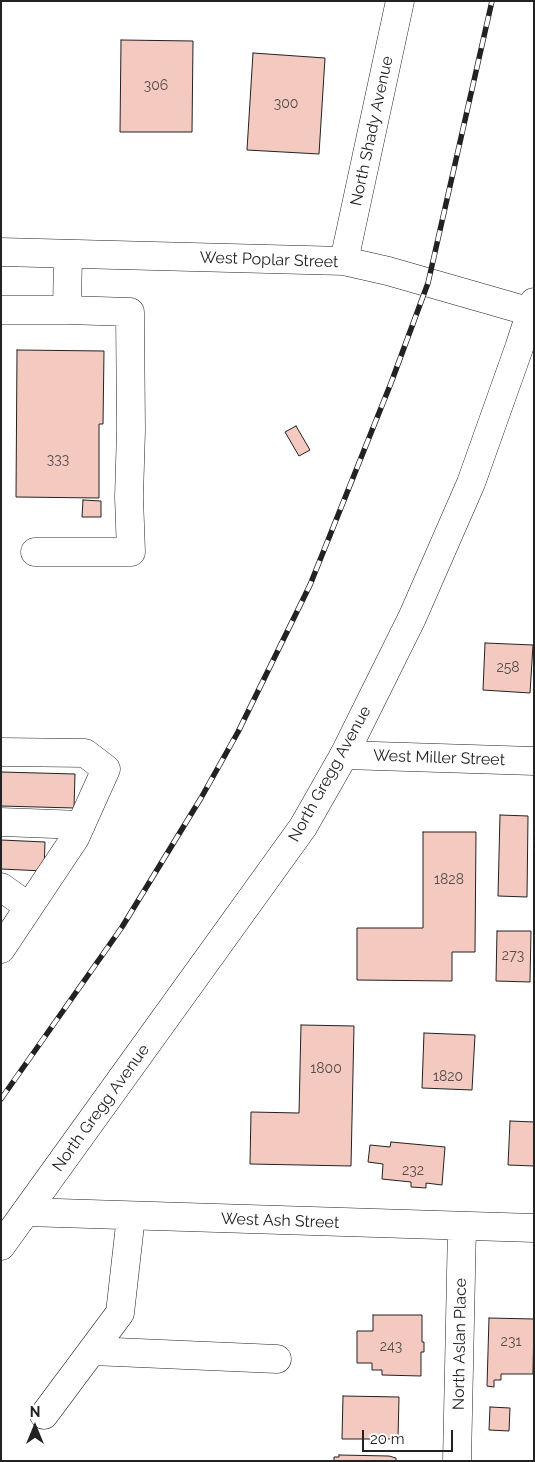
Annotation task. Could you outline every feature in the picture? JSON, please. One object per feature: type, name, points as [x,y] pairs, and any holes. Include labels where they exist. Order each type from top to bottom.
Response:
[{"type":"street","name":"North Shady Avenue","points":[[344,262],[400,1]]},
{"type":"street","name":"West Poplar Street","points":[[1,252],[344,262],[532,307]]},
{"type":"street","points":[[67,310],[68,254]]},
{"type":"street","name":"North Gregg Avenue","points":[[1,1246],[303,827],[344,755],[412,618],[471,483],[532,307]]},
{"type":"street","points":[[1,310],[130,312],[131,430],[129,497],[131,552],[35,552]]},
{"type":"street","points":[[1,752],[85,753],[106,769],[75,838],[1,949]]},
{"type":"street","name":"West Miller Street","points":[[344,755],[534,761]]},
{"type":"street","points":[[1,822],[81,825]]},
{"type":"street","points":[[1,887],[29,907]]},
{"type":"street","name":"West Ash Street","points":[[26,1212],[534,1228]]},
{"type":"street","points":[[44,1415],[120,1313],[132,1216]]},
{"type":"street","name":"North Aslan Place","points":[[457,1461],[462,1227]]},
{"type":"street","points":[[92,1351],[277,1359]]},
{"type":"building","points":[[121,40],[193,41],[192,132],[120,132]]},
{"type":"building","points":[[253,53],[325,58],[319,154],[247,150]]},
{"type":"building","points":[[17,350],[104,351],[103,424],[99,424],[99,498],[16,497]]},
{"type":"building","points":[[296,426],[310,450],[299,456],[285,432]]},
{"type":"building","points":[[83,500],[101,501],[101,517],[82,517]]},
{"type":"building","points":[[485,643],[533,645],[530,693],[483,690]]},
{"type":"building","points":[[1,772],[75,774],[74,808],[1,806]]},
{"type":"building","points":[[500,815],[528,816],[527,897],[498,896]]},
{"type":"building","points":[[423,832],[476,832],[475,952],[452,952],[452,981],[357,980],[357,928],[423,928]]},
{"type":"building","points":[[1,840],[45,842],[44,871],[1,869]]},
{"type":"building","points":[[497,931],[531,931],[530,982],[496,981]]},
{"type":"building","points":[[301,1025],[354,1026],[351,1166],[250,1164],[251,1112],[299,1113]]},
{"type":"building","points":[[424,1033],[475,1035],[472,1090],[422,1088]]},
{"type":"building","points":[[510,1121],[534,1122],[534,1166],[508,1165]]},
{"type":"building","points":[[391,1142],[445,1147],[442,1185],[426,1183],[426,1188],[411,1187],[411,1182],[382,1179],[383,1164],[368,1162],[370,1145],[390,1147]]},
{"type":"building","points":[[373,1315],[422,1315],[424,1352],[421,1352],[421,1376],[382,1375],[382,1370],[372,1370],[372,1363],[357,1363],[357,1331],[373,1331]]},
{"type":"building","points":[[489,1318],[534,1319],[533,1374],[501,1374],[501,1380],[494,1380],[494,1387],[487,1386]]},
{"type":"building","points":[[343,1396],[399,1397],[398,1439],[342,1439]]},
{"type":"building","points":[[490,1407],[510,1408],[509,1431],[489,1430]]},
{"type":"building","points":[[339,1455],[389,1456],[396,1458],[396,1461],[334,1461],[334,1457],[339,1457]]},
{"type":"railway","points":[[1,1099],[122,927],[201,798],[238,732],[310,585],[391,383],[428,283],[492,1]]}]
